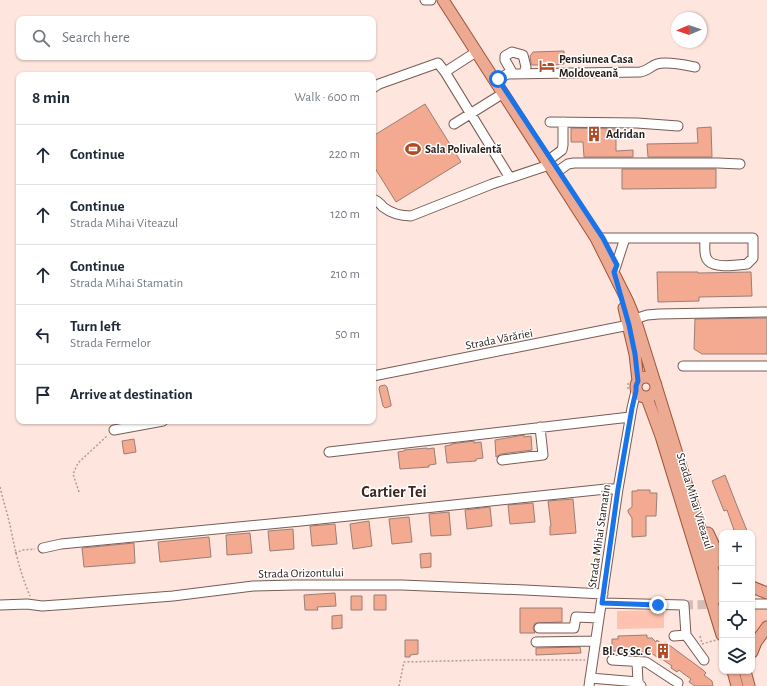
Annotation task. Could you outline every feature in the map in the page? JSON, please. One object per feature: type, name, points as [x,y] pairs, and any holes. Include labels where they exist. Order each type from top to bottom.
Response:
[{"type":"main road","name":"Strada Mihai Viteazul","points":[[443,0],[502,94],[596,238],[614,274],[655,385],[719,589]]},
{"type":"main road","name":"Strada Mihai Viteazul","points":[[632,322],[635,354],[632,386]]},
{"type":"main road","points":[[645,377],[651,379],[655,385],[654,394],[647,398],[641,397],[632,386],[645,377]]},
{"type":"main road","name":"Strada Mihai Viteazul","points":[[647,398],[666,451],[719,634]]},
{"type":"main road","points":[[692,502],[719,557]]},
{"type":"main road","points":[[755,588],[767,593]]},
{"type":"main road","points":[[755,644],[767,627]]},
{"type":"main road","points":[[734,674],[737,686]]},
{"type":"main road","points":[[746,674],[749,686]]},
{"type":"street","points":[[425,0],[431,0]]},
{"type":"street","points":[[445,72],[476,52]]},
{"type":"street","points":[[513,74],[505,60],[505,56],[512,52],[523,55],[526,67],[524,73]]},
{"type":"street","points":[[376,86],[438,63],[510,178]]},
{"type":"street","points":[[495,82],[502,76],[524,73],[640,72],[657,64],[685,65],[695,67]]},
{"type":"street","points":[[454,124],[502,94]]},
{"type":"street","points":[[550,122],[637,123],[678,126]]},
{"type":"street","points":[[550,167],[562,150],[563,122]]},
{"type":"street","points":[[376,200],[392,212],[401,216],[411,216],[510,178],[550,167],[574,163],[740,164]]},
{"type":"street","points":[[596,238],[625,238],[705,238],[753,238],[753,258],[747,264],[734,266],[713,265],[708,262],[705,256],[705,238]]},
{"type":"street","points":[[614,274],[625,238]]},
{"type":"street","name":"Strada Vărăriei","points":[[376,375],[632,322],[647,315],[767,312]]},
{"type":"street","points":[[683,366],[767,366]]},
{"type":"street","name":"Strada Mihai Stamatin","points":[[590,682],[630,417],[632,386]]},
{"type":"street","points":[[329,452],[630,417]]},
{"type":"street","points":[[114,430],[147,424]]},
{"type":"street","points":[[502,460],[543,456],[540,427]]},
{"type":"street","points":[[43,548],[61,544],[301,521],[591,490],[618,489]]},
{"type":"street","name":"Strada Orizontului","points":[[0,605],[27,604],[42,606],[71,604],[173,596],[253,586],[402,585],[525,590],[602,599],[684,604],[686,635]]},
{"type":"street","points":[[755,604],[767,604]]},
{"type":"street","points":[[539,628],[574,628],[576,617],[599,618]]},
{"type":"street","points":[[674,636],[686,635],[704,660]]},
{"type":"street","points":[[536,642],[596,641]]},
{"type":"street","points":[[612,660],[646,662],[678,683]]},
{"type":"street","points":[[590,682],[639,684],[637,662]]},
{"type":"path","points":[[78,492],[73,474],[78,463],[114,430]]},
{"type":"path","points":[[0,487],[10,524],[15,554],[24,583],[34,605]]},
{"type":"path","points":[[15,554],[23,550],[43,548]]},
{"type":"path","points":[[702,644],[719,637]]},
{"type":"path","points":[[399,686],[404,662],[593,660]]},
{"type":"shaded area","points":[[755,607],[767,607],[767,622],[755,640]]},
{"type":"shaded area","points":[[664,610],[664,628],[617,629],[617,611]]},
{"type":"building","points":[[564,51],[564,64],[554,65],[554,67],[545,67],[545,65],[532,65],[531,63],[530,56],[533,52]]},
{"type":"building","name":"Sala Polivalentă","points":[[425,104],[461,162],[396,202],[376,170],[376,134]]},
{"type":"building","points":[[711,127],[712,157],[648,157],[647,144],[698,143],[697,128]]},
{"type":"building","points":[[571,128],[616,129],[616,151],[633,150],[633,157],[584,157],[583,142],[571,142]]},
{"type":"building","points":[[622,169],[716,169],[716,188],[622,189]]},
{"type":"building","points":[[657,272],[751,272],[752,296],[699,297],[699,301],[658,302]]},
{"type":"building","points":[[767,318],[767,354],[702,354],[694,349],[695,319]]},
{"type":"building","points":[[385,385],[387,387],[391,406],[385,408],[383,406],[379,389],[380,386]]},
{"type":"building","points":[[524,435],[524,437],[531,436],[532,450],[501,454],[496,457],[495,440]]},
{"type":"building","points":[[134,439],[136,452],[124,454],[122,441]]},
{"type":"building","points":[[474,441],[474,443],[481,442],[483,458],[476,459],[476,461],[447,463],[445,446]]},
{"type":"building","points":[[434,448],[436,464],[429,465],[429,467],[400,469],[398,452]]},
{"type":"building","points":[[725,475],[747,530],[734,530],[727,510],[724,511],[712,481]]},
{"type":"building","points":[[650,490],[650,493],[657,493],[656,516],[646,516],[646,536],[632,537],[632,518],[628,510],[632,507],[632,491]]},
{"type":"building","points":[[573,499],[576,533],[550,535],[551,526],[548,501]]},
{"type":"building","points":[[533,503],[535,522],[510,524],[508,505]]},
{"type":"building","points":[[490,507],[492,526],[467,529],[465,510]]},
{"type":"building","points":[[449,512],[451,535],[431,536],[429,514]]},
{"type":"building","points":[[409,517],[412,542],[392,544],[389,519]]},
{"type":"building","points":[[369,521],[372,546],[353,549],[350,524]]},
{"type":"building","points":[[335,524],[337,544],[312,546],[310,526]]},
{"type":"building","points":[[293,529],[294,549],[270,551],[268,531]]},
{"type":"building","points":[[250,533],[252,553],[227,555],[226,535]]},
{"type":"building","points":[[209,537],[211,557],[160,562],[158,542]]},
{"type":"building","points":[[134,543],[135,563],[84,567],[82,548]]},
{"type":"building","points":[[431,553],[431,567],[421,568],[420,554]]},
{"type":"building","points":[[335,593],[336,606],[317,607],[318,610],[305,610],[304,595]]},
{"type":"building","points":[[374,595],[386,595],[386,610],[374,610]]},
{"type":"building","points":[[351,596],[362,596],[362,610],[351,610]]},
{"type":"building","points":[[520,608],[562,608],[562,622],[535,623],[533,628],[535,633],[520,633]]},
{"type":"building","points":[[342,615],[342,628],[332,629],[332,616]]},
{"type":"building","points":[[647,635],[647,638],[652,638],[656,642],[657,640],[663,645],[665,642],[703,670],[706,673],[704,675],[712,681],[713,686],[695,686],[689,682],[691,679],[679,670],[677,672],[671,668],[672,666],[650,652],[637,652],[637,650],[617,653],[617,651],[612,651],[612,639],[618,639],[618,636]]},
{"type":"building","points":[[405,640],[418,640],[418,654],[405,657]]},
{"type":"building","points":[[580,647],[581,653],[536,655],[536,648]]},
{"type":"tunnel","points":[[684,605],[719,604]]},
{"type":"place","name":"Pensiunea Casa Moldoveană","points":[[547,66]]},
{"type":"place","name":"Adridan","points":[[594,134]]},
{"type":"place","name":"Sala Polivalentă","points":[[413,149]]},
{"type":"place","name":"Bl. C5 Sc. C","points":[[663,651]]},
{"type":"district","name":"Cartier Tei","points":[[394,492]]},
{"type":"route","points":[[498,79],[603,238],[617,265],[614,272],[629,325],[635,354],[638,381],[635,388],[636,391],[618,489],[602,603],[658,605]]}]
